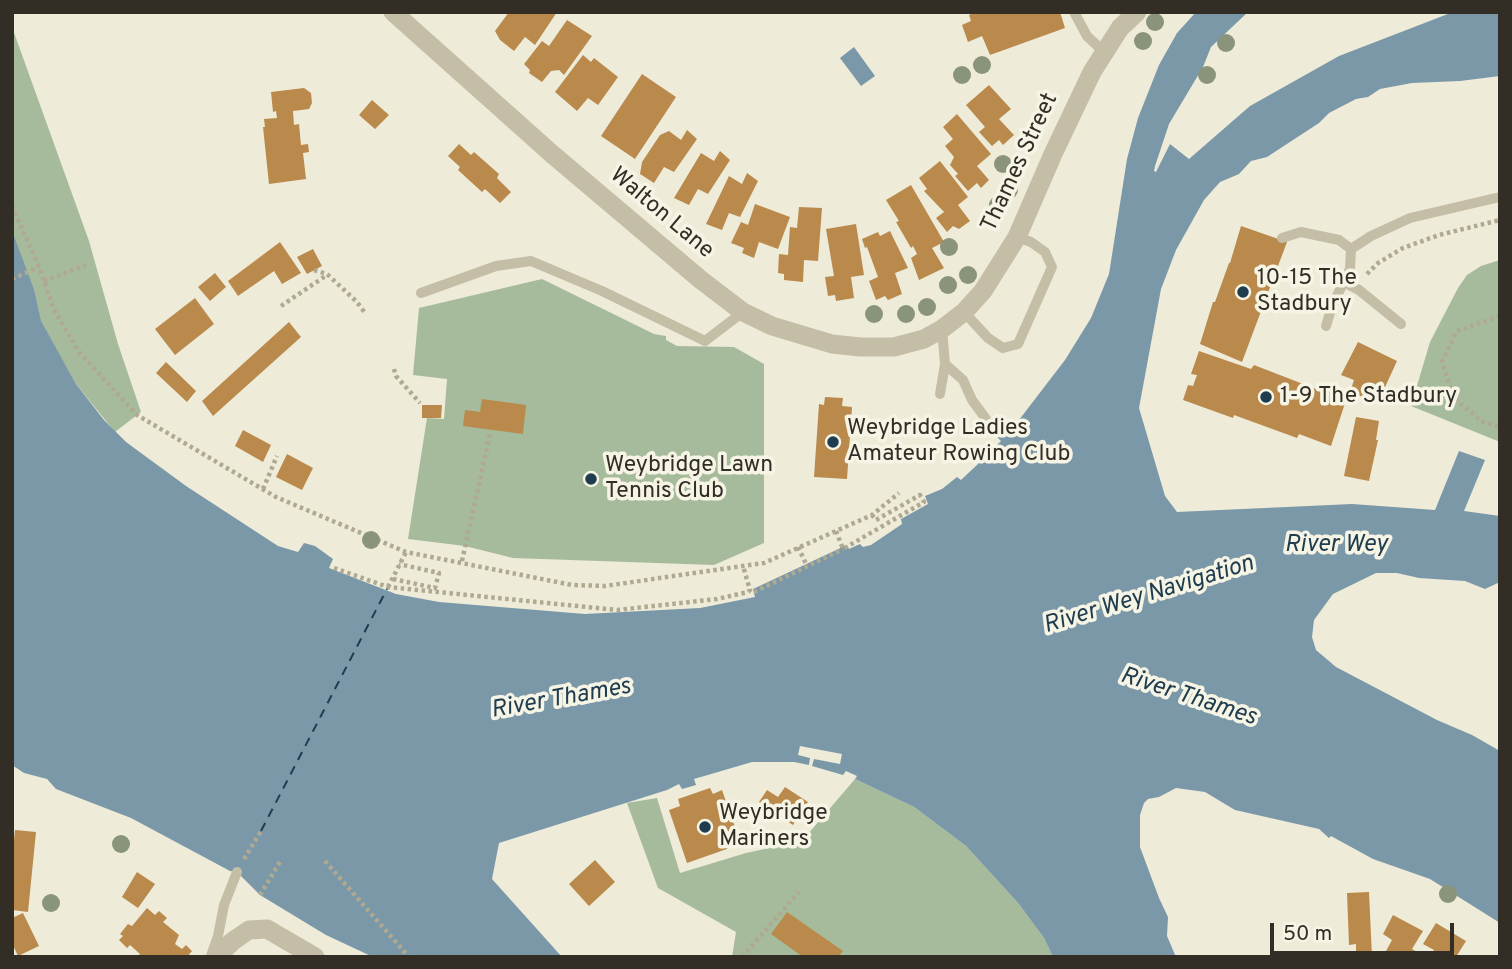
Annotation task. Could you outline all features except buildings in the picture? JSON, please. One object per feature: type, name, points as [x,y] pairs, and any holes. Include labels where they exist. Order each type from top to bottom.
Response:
[{"type":"street","name":"Walton Lane","points":[[393,12],[552,154],[701,280],[743,312],[772,326],[800,335],[832,344],[860,347],[894,347],[924,339],[942,329]]},
{"type":"street","name":"Thames Street","points":[[942,329],[964,312],[983,291],[1017,237],[1081,94],[1120,28],[1137,12]]},
{"type":"street","points":[[216,957],[249,930],[267,929],[315,957]]},
{"type":"lane","points":[[1074,12],[1087,36],[1104,52]]},
{"type":"lane","points":[[1326,326],[1350,269],[1352,249],[1371,236],[1410,218],[1500,197]]},
{"type":"lane","points":[[1282,238],[1301,232],[1339,240],[1352,249]]},
{"type":"lane","points":[[964,312],[988,338],[1003,348],[1018,344],[1052,267],[1045,252],[1031,242],[1017,237]]},
{"type":"lane","points":[[421,293],[496,266],[531,261],[602,291],[705,341],[743,312]]},
{"type":"lane","points":[[1344,282],[1359,290],[1401,324]]},
{"type":"lane","points":[[940,394],[945,364],[942,329]]},
{"type":"lane","points":[[945,364],[963,380],[972,400],[986,419]]},
{"type":"lane","points":[[211,957],[224,905],[237,872]]},
{"type":"path","points":[[12,206],[39,267],[54,310],[79,352],[137,415],[276,497],[406,552],[572,585],[605,586],[764,563],[872,515],[899,493]]},
{"type":"path","points":[[1359,290],[1365,276],[1378,263],[1403,248],[1439,235],[1500,220]]},
{"type":"path","points":[[44,281],[86,265]]},
{"type":"path","points":[[12,279],[39,267]]},
{"type":"path","points":[[314,271],[327,274],[366,314]]},
{"type":"path","points":[[281,306],[327,274]]},
{"type":"path","points":[[1500,316],[1457,331],[1442,362],[1454,398],[1481,421],[1500,428]]},
{"type":"path","points":[[394,369],[396,376],[420,403]]},
{"type":"path","points":[[462,561],[489,434]]},
{"type":"path","points":[[263,489],[277,456]]},
{"type":"path","points":[[754,592],[843,549],[924,502],[920,495],[876,520],[872,515]]},
{"type":"path","points":[[836,531],[843,549]]},
{"type":"path","points":[[798,547],[807,566]]},
{"type":"path","points":[[388,587],[406,552]]},
{"type":"path","points":[[393,579],[435,588],[439,573],[399,564]]},
{"type":"path","points":[[334,568],[388,587],[617,610],[716,599],[748,592],[750,590],[743,566]]},
{"type":"path","points":[[237,872],[261,831]]},
{"type":"path","points":[[260,895],[281,860]]},
{"type":"path","points":[[325,861],[409,957]]},
{"type":"path","points":[[742,957],[799,892]]},
{"type":"green space","points":[[12,27],[89,241],[118,344],[141,412],[115,432],[76,384],[40,321],[34,289],[12,235]]},
{"type":"green space","points":[[1500,260],[1500,442],[1411,406],[1430,342],[1458,288],[1467,275],[1481,266]]},
{"type":"green space","name":"Weybridge Lawn Tennis Club","points":[[542,279],[654,334],[666,336],[666,340],[677,346],[734,347],[764,364],[764,543],[714,565],[513,558],[465,546],[408,539],[427,418],[444,419],[447,379],[413,375],[419,308]]},
{"type":"green space","points":[[855,779],[914,807],[966,846],[1018,903],[1044,938],[1053,957],[732,957],[736,932],[658,888],[627,803],[657,798],[680,873],[746,853],[802,841]]},
{"type":"water","points":[[1196,12],[1248,12],[1211,47],[1203,67],[1169,124],[1155,166],[1156,172],[1170,144],[1189,159],[1250,106],[1339,56],[1453,12],[1500,12],[1500,76],[1412,83],[1380,89],[1368,97],[1356,99],[1329,113],[1319,123],[1267,157],[1251,161],[1239,174],[1220,182],[1204,200],[1176,250],[1161,289],[1139,408],[1165,496],[1177,512],[1352,504],[1435,510],[1459,451],[1485,460],[1464,511],[1500,516],[1500,582],[1485,589],[1465,581],[1376,573],[1333,594],[1314,620],[1312,637],[1316,650],[1336,667],[1500,751],[1500,923],[1430,879],[1373,859],[1331,836],[1329,838],[1319,829],[1235,810],[1205,792],[1176,788],[1144,803],[1140,815],[1140,847],[1168,917],[1167,936],[1176,957],[1053,957],[1044,938],[1018,903],[966,846],[914,807],[855,779],[857,776],[846,771],[843,775],[812,766],[814,759],[840,764],[842,754],[800,746],[798,755],[810,758],[809,765],[794,762],[752,762],[694,779],[696,785],[682,789],[679,784],[499,843],[492,879],[562,957],[373,957],[326,935],[260,895],[237,872],[230,871],[131,818],[56,789],[47,779],[24,773],[12,765],[12,231],[34,289],[41,321],[76,384],[104,420],[126,442],[186,486],[278,546],[298,552],[304,543],[315,546],[333,559],[329,568],[396,594],[439,602],[585,614],[700,608],[755,597],[753,589],[847,545],[849,549],[860,544],[863,547],[871,545],[902,524],[901,519],[928,504],[925,496],[942,489],[957,477],[961,480],[978,464],[1001,441],[989,429],[996,421],[1009,433],[1065,360],[1091,318],[1109,274],[1127,159],[1138,118],[1159,65],[1177,33]]},
{"type":"water","points":[[854,47],[875,76],[861,86],[840,58]]},
{"type":"ferry route","points":[[261,831],[388,587]]},
{"type":"place","name":"10-15 The Stadbury","points":[[1243,292]]},
{"type":"place","name":"1-9 The Stadbury","points":[[1266,397]]},
{"type":"place","name":"Weybridge Ladies Amateur Rowing Club","points":[[833,442]]},
{"type":"place","name":"Weybridge Lawn Tennis Club","points":[[591,479]]},
{"type":"place","name":"Weybridge Mariners","points":[[705,827]]},
{"type":"water label","name":"River Wey","points":[[1336,546]]},
{"type":"water label","name":"River Wey Navigation","points":[[1149,596]]},
{"type":"water label","name":"River Thames","points":[[1188,698]]},
{"type":"water label","name":"River Thames","points":[[561,700]]}]
